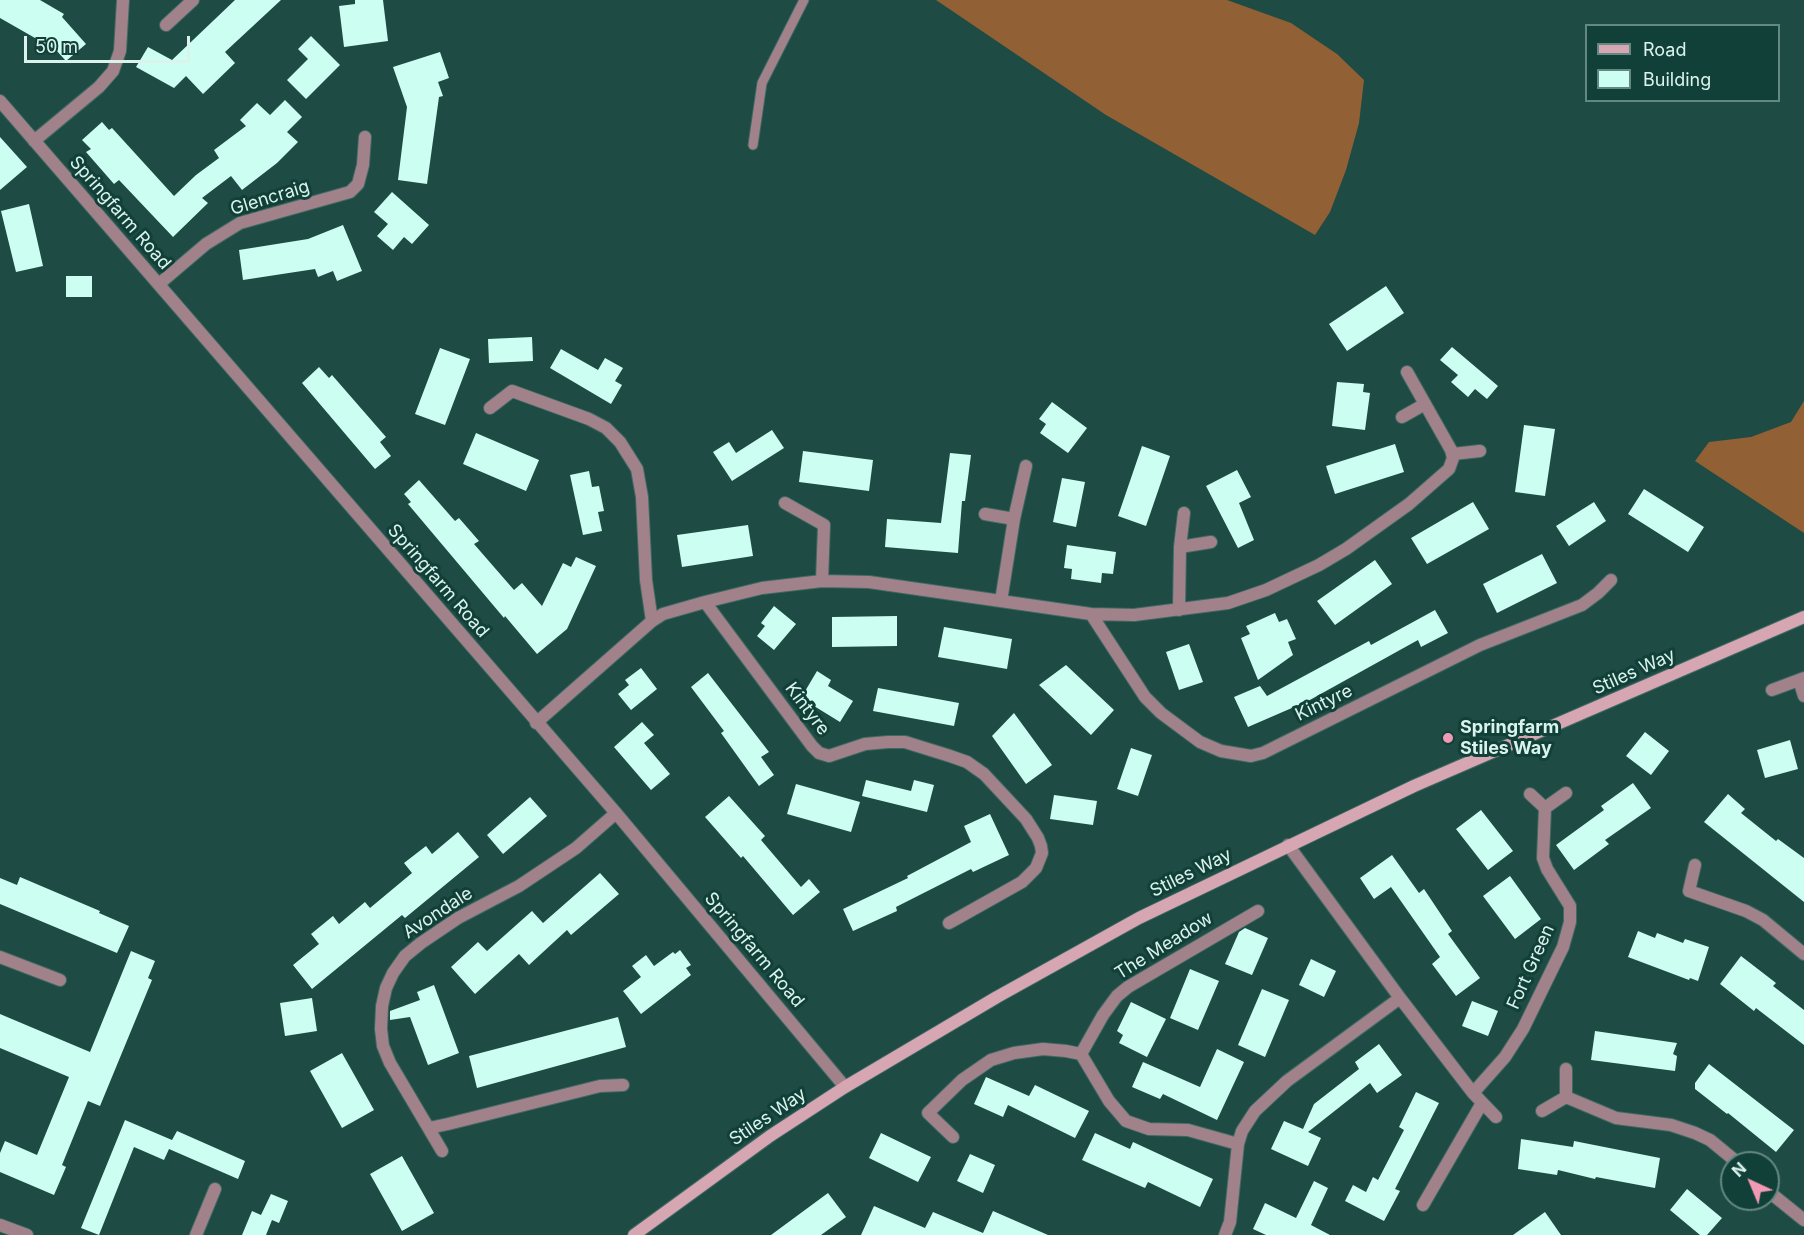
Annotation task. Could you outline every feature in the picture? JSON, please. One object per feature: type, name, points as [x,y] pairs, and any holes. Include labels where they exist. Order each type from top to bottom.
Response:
[{"type":"main road","name":"Stiles Way","points":[[634,1235],[770,1136],[844,1087],[996,997],[1139,918],[1414,786],[1804,617]]},
{"type":"street","points":[[34,141],[99,87],[113,71],[120,51],[123,0]]},
{"type":"street","points":[[166,25],[193,0]]},
{"type":"street","name":"Springfarm Road","points":[[0,101],[616,813],[844,1087]]},
{"type":"street","name":"Glencraig","points":[[159,284],[206,244],[240,223],[350,192],[358,184],[363,165],[365,137]]},
{"type":"street","points":[[536,723],[651,621],[663,614],[762,588],[822,581],[869,582],[1091,614],[1134,615],[1228,603],[1291,580],[1346,549],[1409,504],[1446,473],[1452,462],[1453,454],[1407,372]]},
{"type":"street","points":[[490,408],[512,391],[589,419],[606,428],[620,442],[637,469],[642,497],[646,580],[651,621]]},
{"type":"street","points":[[1402,417],[1425,404]]},
{"type":"street","points":[[1453,454],[1480,451]]},
{"type":"street","points":[[1001,601],[1014,519],[1026,466]]},
{"type":"street","points":[[786,503],[824,525],[822,581]]},
{"type":"street","points":[[985,513],[1014,519]]},
{"type":"street","points":[[1179,610],[1180,546],[1184,513]]},
{"type":"street","points":[[1180,546],[1211,542]]},
{"type":"street","name":"Kintyre","points":[[1091,614],[1145,697],[1161,713],[1200,742],[1221,751],[1251,756],[1263,753],[1480,645],[1582,605],[1611,580]]},
{"type":"street","name":"Kintyre","points":[[705,602],[819,753],[830,756],[865,744],[905,742],[950,756],[967,762],[984,774],[1026,819],[1041,846],[1042,853],[1036,867],[1022,882],[949,923]]},
{"type":"street","points":[[1772,690],[1802,679],[1804,696]]},
{"type":"street","points":[[1530,794],[1545,808],[1566,793]]},
{"type":"street","name":"Fort Green","points":[[1473,1093],[1505,1057],[1523,1029],[1563,947],[1570,922],[1570,906],[1550,874],[1544,858],[1545,808]]},
{"type":"street","name":"Avondale","points":[[442,1151],[390,1063],[383,1046],[382,1005],[393,972],[405,956],[421,943],[458,918],[519,886],[576,848],[616,813]]},
{"type":"street","points":[[1288,845],[1400,999],[1473,1093],[1496,1117]]},
{"type":"street","points":[[1695,865],[1689,891],[1746,911],[1763,920],[1804,954]]},
{"type":"street","name":"The Meadow","points":[[1081,1054],[1102,1015],[1117,996],[1128,987],[1258,910]]},
{"type":"street","points":[[0,957],[60,980]]},
{"type":"street","points":[[1229,1233],[1238,1144],[1248,1120],[1274,1091],[1400,999]]},
{"type":"street","points":[[953,1137],[928,1113],[975,1070],[991,1060],[1024,1051],[1053,1050],[1081,1054],[1109,1101],[1126,1120],[1149,1129],[1188,1130],[1238,1144]]},
{"type":"street","points":[[1566,1069],[1566,1096]]},
{"type":"street","points":[[429,1128],[600,1086],[623,1085]]},
{"type":"street","points":[[1542,1111],[1566,1096]]},
{"type":"street","points":[[1566,1096],[1616,1118],[1671,1125],[1695,1133],[1710,1140],[1723,1151]]},
{"type":"street","points":[[1423,1205],[1482,1103]]},
{"type":"street","points":[[196,1235],[215,1189]]},
{"type":"street","points":[[1780,1201],[1804,1220]]},
{"type":"street","points":[[0,1225],[27,1235]]},
{"type":"lane","points":[[753,145],[762,83],[804,0]]},
{"type":"shaded area","points":[[936,0],[1227,0],[1291,23],[1337,54],[1364,80],[1359,123],[1346,170],[1330,212],[1315,235],[1106,115]]},
{"type":"shaded area","points":[[1804,401],[1804,533],[1695,461],[1709,442],[1751,437],[1791,422]]},
{"type":"building","points":[[0,0],[40,0],[64,14],[62,17],[86,44],[66,61],[56,50],[0,18]]},
{"type":"building","points":[[235,0],[281,0],[225,52],[235,63],[203,94],[186,76],[174,88],[136,67],[148,47],[172,60]]},
{"type":"building","points":[[355,0],[383,0],[388,41],[344,47],[339,6],[355,4]]},
{"type":"building","points":[[311,36],[340,65],[306,99],[287,80],[308,59],[298,49]]},
{"type":"building","points":[[440,52],[449,78],[438,82],[443,96],[439,97],[427,184],[398,180],[407,107],[393,67]]},
{"type":"building","points":[[285,100],[302,117],[287,132],[298,142],[277,163],[242,190],[231,176],[202,198],[208,203],[173,237],[119,180],[114,184],[86,152],[91,149],[82,140],[102,122],[109,130],[112,128],[174,196],[196,175],[219,158],[214,150],[246,126],[240,120],[257,103],[270,115]]},
{"type":"building","points":[[0,137],[27,167],[0,190]]},
{"type":"building","points":[[392,192],[429,225],[412,244],[404,237],[393,250],[377,236],[388,224],[374,212]]},
{"type":"building","points":[[29,204],[43,266],[16,272],[1,211]]},
{"type":"building","points":[[343,225],[362,271],[337,281],[333,271],[318,277],[315,269],[243,280],[239,250],[308,239]]},
{"type":"building","points":[[66,276],[92,276],[92,297],[66,297]]},
{"type":"building","points":[[1386,286],[1404,313],[1347,351],[1329,324]]},
{"type":"building","points":[[532,337],[533,361],[489,363],[488,339]]},
{"type":"building","points":[[1452,347],[1498,386],[1487,399],[1475,389],[1468,397],[1451,382],[1458,375],[1440,360]]},
{"type":"building","points":[[440,348],[470,359],[445,425],[415,414]]},
{"type":"building","points":[[561,349],[598,370],[605,358],[623,368],[615,381],[622,385],[611,404],[550,368]]},
{"type":"building","points":[[319,367],[329,378],[332,375],[386,437],[380,442],[391,456],[375,469],[302,383]]},
{"type":"building","points":[[1337,382],[1364,384],[1363,392],[1370,393],[1365,430],[1332,426]]},
{"type":"building","points":[[1052,402],[1087,428],[1068,453],[1040,433],[1046,424],[1039,419]]},
{"type":"building","points":[[1524,425],[1555,429],[1545,496],[1515,492]]},
{"type":"building","points":[[772,430],[784,448],[732,481],[713,452],[729,442],[736,453]]},
{"type":"building","points":[[476,433],[539,460],[526,491],[463,464]]},
{"type":"building","points":[[1395,444],[1404,472],[1335,494],[1326,466]]},
{"type":"building","points":[[1142,446],[1170,456],[1146,526],[1118,516]]},
{"type":"building","points":[[803,451],[873,460],[869,491],[799,482]]},
{"type":"building","points":[[950,453],[971,455],[965,501],[962,501],[958,553],[885,547],[887,519],[941,523]]},
{"type":"building","points":[[1237,470],[1251,497],[1239,503],[1254,540],[1238,548],[1206,486]]},
{"type":"building","points":[[589,471],[592,487],[599,486],[604,511],[598,512],[602,531],[583,535],[570,475]]},
{"type":"building","points":[[1062,478],[1085,482],[1076,527],[1053,522]]},
{"type":"building","points":[[419,480],[455,521],[459,518],[479,541],[474,544],[514,590],[522,583],[542,606],[563,563],[571,567],[576,557],[596,566],[567,629],[537,654],[408,504],[411,502],[404,494]]},
{"type":"building","points":[[1644,489],[1704,527],[1688,552],[1628,514]]},
{"type":"building","points":[[1473,502],[1489,529],[1427,564],[1411,538]]},
{"type":"building","points":[[1594,502],[1606,521],[1569,546],[1556,526]]},
{"type":"building","points":[[748,525],[753,556],[682,567],[677,535]]},
{"type":"building","points":[[1067,545],[1116,552],[1113,574],[1102,573],[1101,583],[1071,579],[1072,569],[1064,568]]},
{"type":"building","points":[[1542,554],[1557,583],[1497,613],[1483,584]]},
{"type":"building","points":[[1375,560],[1392,584],[1335,625],[1317,601]]},
{"type":"building","points":[[774,606],[796,624],[774,650],[757,636],[765,626],[761,623]]},
{"type":"building","points":[[1435,610],[1448,633],[1421,647],[1418,640],[1308,701],[1248,727],[1234,697],[1260,686],[1267,696],[1369,641],[1371,645]]},
{"type":"building","points":[[1275,613],[1279,622],[1287,619],[1296,639],[1288,642],[1293,655],[1258,680],[1241,638],[1250,634],[1246,626]]},
{"type":"building","points":[[897,616],[897,646],[832,647],[832,617]]},
{"type":"building","points":[[944,627],[1012,639],[1007,669],[938,657]]},
{"type":"building","points":[[1189,644],[1203,682],[1179,690],[1166,652]]},
{"type":"building","points":[[1066,665],[1114,710],[1091,735],[1039,685]]},
{"type":"building","points":[[641,668],[657,689],[631,710],[618,694],[629,685],[625,680]]},
{"type":"building","points":[[817,671],[831,680],[828,686],[853,701],[840,722],[801,698]]},
{"type":"building","points":[[708,673],[769,752],[761,757],[774,775],[759,786],[721,733],[724,731],[691,687]]},
{"type":"building","points":[[878,688],[959,703],[954,726],[873,711]]},
{"type":"building","points":[[1014,713],[1052,765],[1026,784],[992,736]]},
{"type":"building","points":[[642,722],[654,735],[644,743],[670,774],[651,790],[614,747]]},
{"type":"building","points":[[1645,732],[1669,751],[1651,775],[1626,756]]},
{"type":"building","points":[[1790,740],[1798,769],[1765,778],[1757,750]]},
{"type":"building","points":[[1131,748],[1152,755],[1138,796],[1117,789]]},
{"type":"building","points":[[866,780],[911,791],[914,780],[934,785],[927,812],[862,796]]},
{"type":"building","points":[[1633,783],[1651,808],[1605,840],[1609,844],[1574,870],[1556,845],[1604,810],[1601,806]]},
{"type":"building","points":[[796,784],[860,802],[851,832],[787,814]]},
{"type":"building","points":[[1728,794],[1745,809],[1741,813],[1776,841],[1778,839],[1804,858],[1804,902],[1704,822]]},
{"type":"building","points":[[1054,795],[1097,801],[1093,825],[1050,819]]},
{"type":"building","points":[[729,796],[765,836],[761,840],[801,887],[809,879],[820,892],[793,915],[743,856],[741,858],[705,817]]},
{"type":"building","points":[[530,797],[547,816],[503,854],[487,835]]},
{"type":"building","points":[[1481,810],[1513,851],[1488,870],[1456,829]]},
{"type":"building","points":[[990,814],[1009,855],[973,872],[971,869],[896,907],[897,911],[853,931],[843,909],[908,878],[907,876],[971,842],[964,826]]},
{"type":"building","points":[[458,832],[479,857],[405,918],[402,915],[312,989],[293,965],[319,944],[311,934],[333,916],[339,924],[365,902],[370,908],[412,873],[404,863],[426,846],[432,854]]},
{"type":"building","points":[[1392,855],[1419,893],[1424,889],[1452,931],[1448,934],[1480,978],[1456,996],[1432,964],[1440,957],[1391,887],[1374,899],[1360,878]]},
{"type":"building","points":[[600,873],[619,894],[571,935],[567,930],[529,965],[519,954],[475,994],[451,967],[478,942],[487,951],[532,911],[543,923]]},
{"type":"building","points":[[1510,876],[1541,919],[1515,939],[1483,896]]},
{"type":"building","points":[[20,877],[129,926],[117,953],[0,904],[0,878],[17,885]]},
{"type":"building","points":[[1245,928],[1268,938],[1252,975],[1225,964],[1239,932]]},
{"type":"building","points":[[1638,931],[1655,938],[1657,933],[1683,943],[1685,939],[1709,947],[1698,981],[1690,978],[1689,980],[1628,957]]},
{"type":"building","points":[[680,950],[691,965],[686,968],[691,975],[641,1014],[623,991],[641,977],[632,966],[646,955],[654,966],[673,952],[675,954]]},
{"type":"building","points":[[131,951],[155,961],[148,978],[152,980],[100,1106],[88,1101],[62,1165],[66,1167],[54,1195],[0,1172],[0,1153],[5,1141],[37,1155],[69,1077],[0,1048],[0,1014],[90,1052]]},
{"type":"building","points":[[1741,956],[1776,983],[1773,986],[1804,1010],[1804,1045],[1756,1008],[1754,1011],[1720,984]]},
{"type":"building","points":[[1311,959],[1336,971],[1324,997],[1299,985]]},
{"type":"building","points":[[1190,969],[1219,981],[1198,1030],[1170,1018]]},
{"type":"building","points":[[434,985],[459,1053],[428,1065],[410,1017],[390,1020],[390,1011],[420,1000],[417,992]]},
{"type":"building","points":[[1262,989],[1289,1000],[1265,1057],[1238,1045]]},
{"type":"building","points":[[312,998],[317,1031],[285,1036],[280,1003]]},
{"type":"building","points":[[1472,1001],[1498,1011],[1488,1036],[1462,1026]]},
{"type":"building","points":[[1131,1002],[1166,1019],[1147,1057],[1119,1043],[1123,1035],[1117,1031]]},
{"type":"building","points":[[618,1017],[626,1047],[477,1088],[469,1056]]},
{"type":"building","points":[[1595,1031],[1677,1043],[1673,1054],[1677,1056],[1675,1071],[1591,1060]]},
{"type":"building","points":[[1379,1044],[1402,1075],[1377,1093],[1370,1083],[1308,1132],[1321,1138],[1308,1166],[1271,1149],[1284,1121],[1303,1129],[1314,1104],[1359,1069],[1355,1062]]},
{"type":"building","points":[[1217,1049],[1244,1062],[1217,1120],[1163,1094],[1160,1099],[1132,1087],[1143,1062],[1200,1087]]},
{"type":"building","points":[[342,1053],[374,1110],[342,1128],[310,1071]]},
{"type":"building","points":[[1709,1064],[1794,1130],[1775,1151],[1695,1089],[1695,1083]]},
{"type":"building","points":[[986,1077],[1029,1096],[1035,1085],[1089,1111],[1075,1138],[1008,1105],[1003,1117],[974,1104]]},
{"type":"building","points":[[1416,1092],[1439,1103],[1395,1189],[1400,1191],[1384,1221],[1345,1201],[1353,1185],[1366,1192],[1373,1177],[1378,1180],[1404,1130],[1399,1127]]},
{"type":"building","points":[[125,1120],[172,1140],[177,1131],[245,1161],[238,1179],[169,1149],[164,1160],[134,1147],[99,1235],[81,1228]]},
{"type":"building","points":[[881,1133],[931,1157],[918,1182],[869,1158]]},
{"type":"building","points":[[1095,1133],[1130,1149],[1133,1142],[1213,1179],[1200,1207],[1148,1182],[1145,1188],[1082,1160]]},
{"type":"building","points":[[1521,1139],[1573,1147],[1574,1141],[1660,1158],[1655,1188],[1596,1177],[1595,1179],[1558,1170],[1557,1175],[1518,1169]]},
{"type":"building","points":[[970,1154],[995,1165],[983,1193],[957,1181]]},
{"type":"building","points":[[402,1156],[434,1213],[402,1231],[370,1174]]},
{"type":"building","points":[[1314,1181],[1328,1188],[1311,1225],[1330,1235],[1266,1235],[1253,1229],[1265,1203],[1296,1218]]},
{"type":"building","points":[[1687,1189],[1722,1218],[1707,1235],[1700,1235],[1670,1210]]},
{"type":"building","points":[[828,1193],[846,1217],[821,1235],[771,1235]]},
{"type":"building","points":[[271,1194],[288,1201],[279,1223],[272,1220],[266,1235],[242,1235],[252,1211],[261,1215]]},
{"type":"building","points":[[874,1206],[925,1228],[933,1212],[983,1233],[993,1211],[1048,1235],[861,1235]]},
{"type":"building","points":[[1545,1212],[1561,1235],[1513,1235]]},
{"type":"place","name":"Springfarm Stiles Way","points":[[1448,738]]}]
